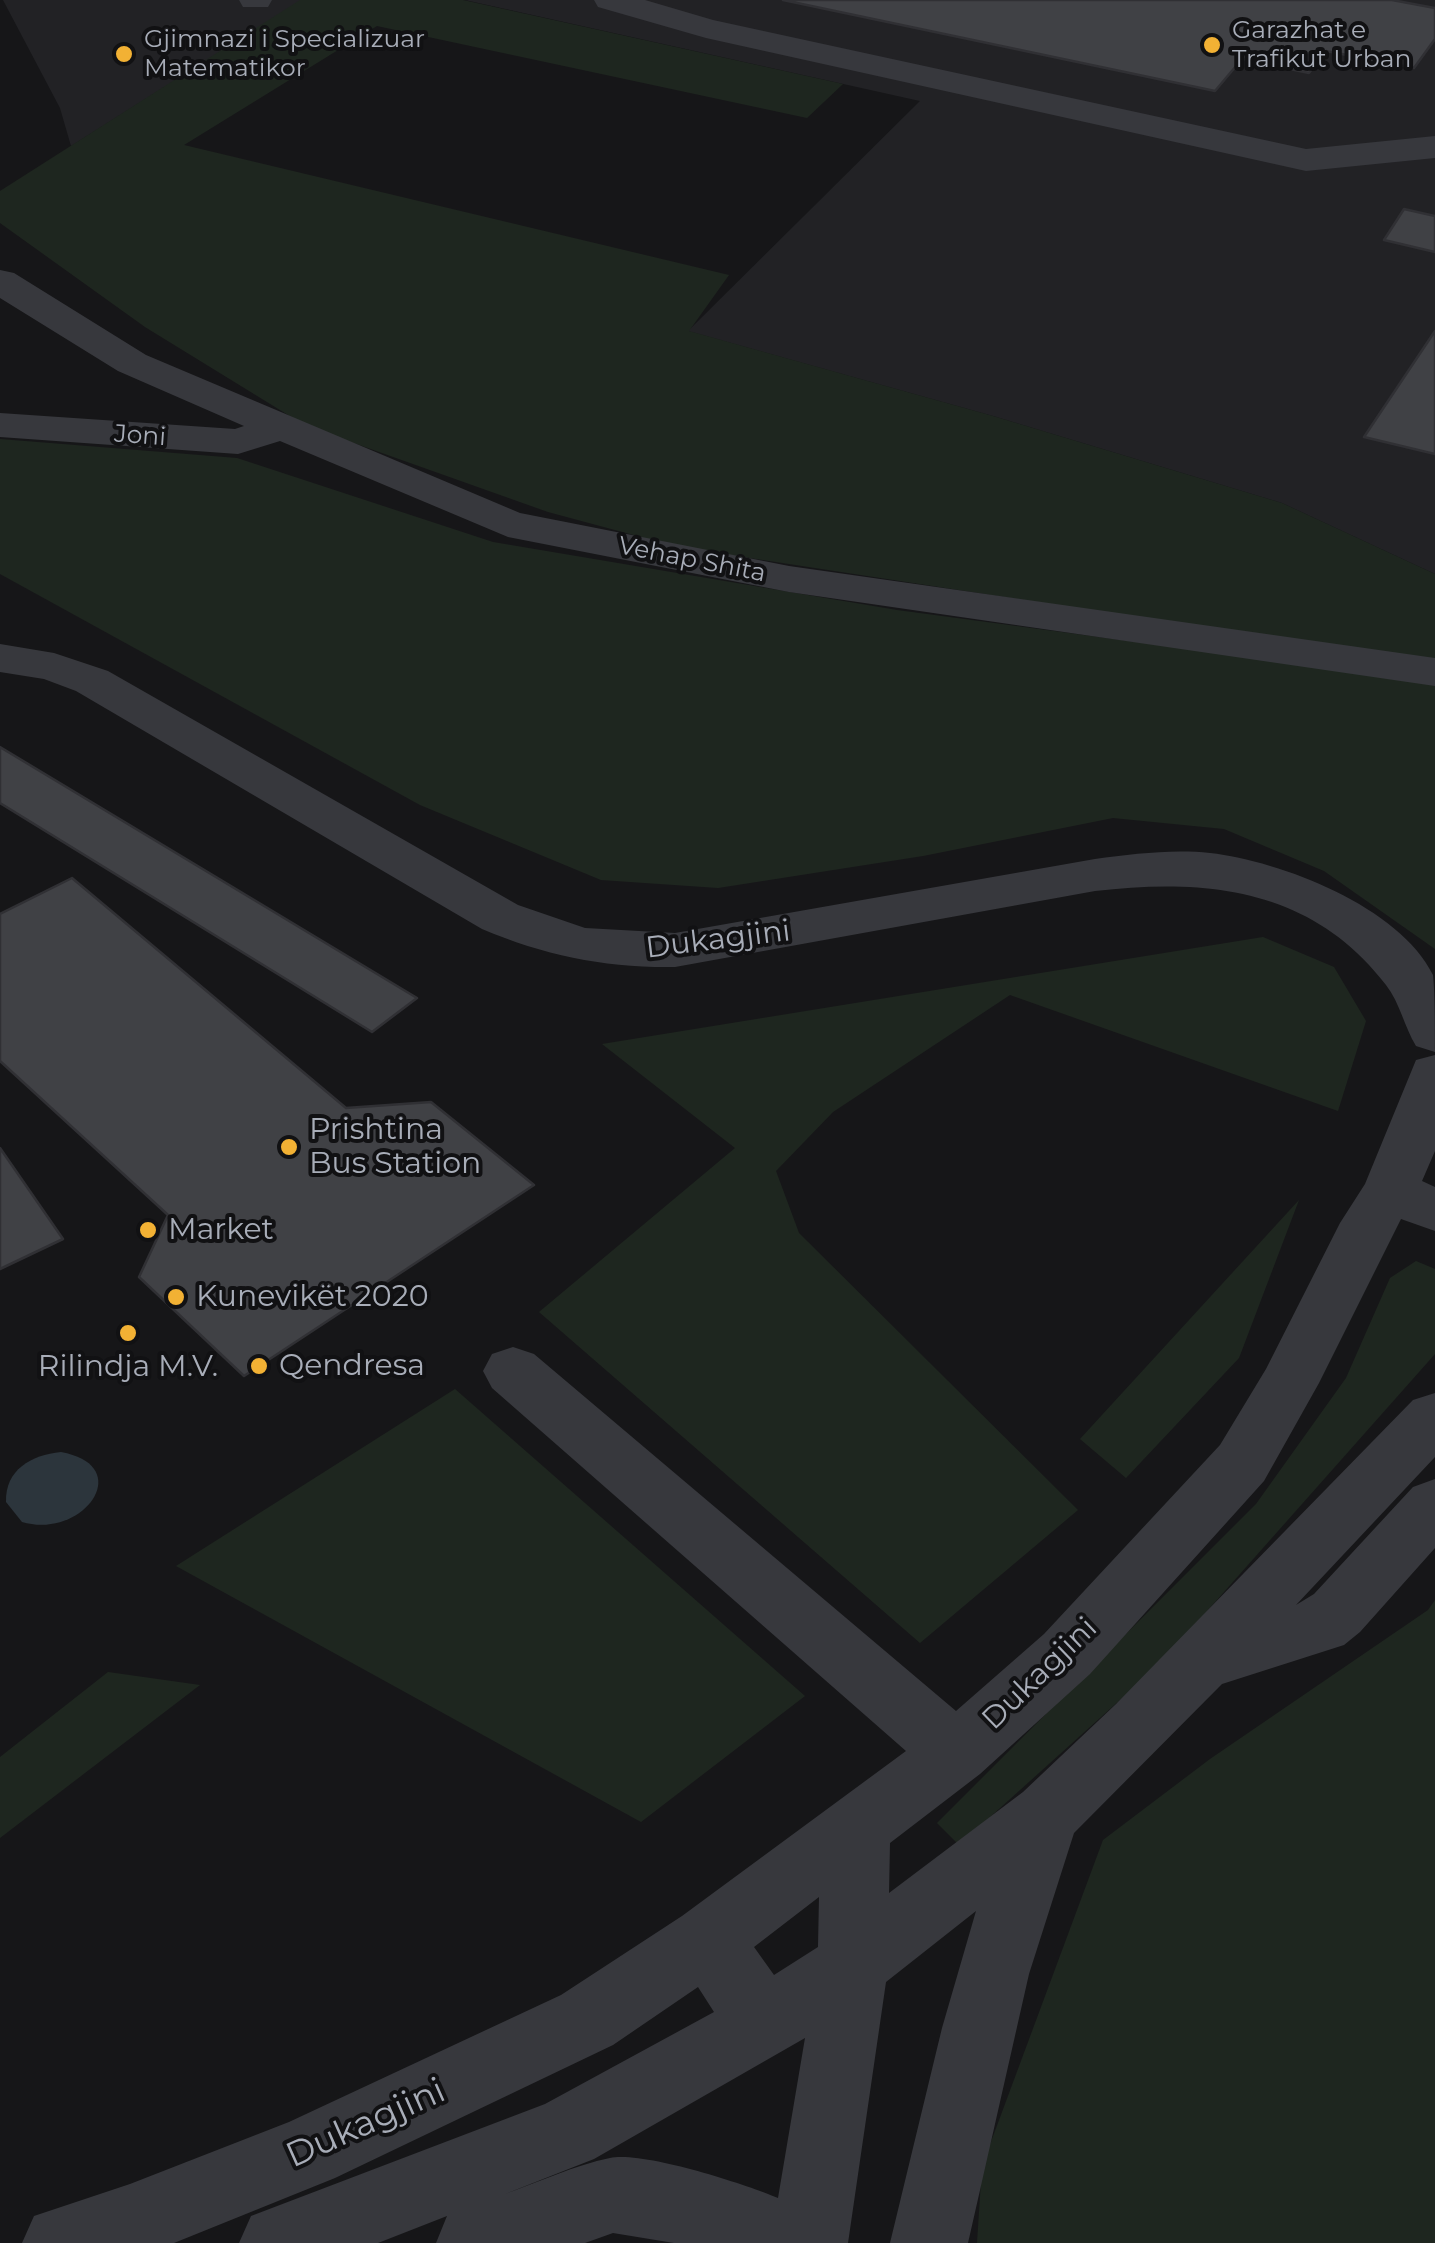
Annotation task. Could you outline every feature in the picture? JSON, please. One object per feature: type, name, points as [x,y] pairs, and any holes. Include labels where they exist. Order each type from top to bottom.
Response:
[{"type":"street","points":[[610,0],[706,28],[1306,160],[1435,148]]},
{"type":"street","name":"Vehap Shita","points":[[0,281],[132,363],[508,524],[789,579],[1435,672]]},
{"type":"street","name":"Joni","points":[[0,425],[238,442],[278,428]]},
{"type":"street","name":"Dukagjini","points":[[0,658],[54,667],[92,680],[484,908],[550,940],[609,950],[674,950],[1095,875],[1163,868],[1223,872],[1283,887],[1370,936],[1401,968],[1428,1007],[1435,1033]]},
{"type":"street","name":"Dukagjini","points":[[61,2243],[130,2222],[344,2136],[587,2020],[707,1940],[956,1754],[1067,1654],[1242,1463],[1289,1383],[1369,1223],[1412,1200],[1435,1074]]},
{"type":"street","points":[[513,1372],[956,1754]]},
{"type":"street","points":[[278,2243],[566,2133],[764,2022],[852,1964],[1047,1814],[1140,1725],[1435,1418]]},
{"type":"street","points":[[1198,1662],[1320,1625],[1337,1613],[1435,1506]]},
{"type":"street","points":[[929,2243],[984,1998],[1016,1892],[1047,1814]]},
{"type":"street","points":[[809,2243],[852,1964],[855,1830]]},
{"type":"street","points":[[707,1940],[764,2022]]},
{"type":"street","points":[[475,2243],[613,2195],[692,2224],[750,2225],[776,2243]]},
{"type":"shaded area","name":"Gjimnazi i Specializuar Matematikor","points":[[3,0],[302,0],[71,146],[60,108]]},
{"type":"shaded area","points":[[300,0],[463,0],[843,84],[807,118],[377,26],[184,145],[729,275],[689,331],[993,416],[1282,503],[1435,574],[1435,663],[678,547],[548,512],[306,426],[145,327],[0,223],[0,191]]},
{"type":"shaded area","points":[[465,0],[1435,0],[1435,574],[1282,503],[993,416],[688,331],[920,101]]},
{"type":"shaded area","points":[[0,439],[237,458],[493,542],[897,610],[1435,682],[1435,949],[1324,871],[1224,829],[1113,818],[923,856],[718,888],[601,880],[420,805],[0,574]]},
{"type":"shaded area","points":[[1263,937],[1334,967],[1366,1021],[1338,1111],[1010,995],[833,1112],[776,1171],[799,1233],[1078,1510],[920,1643],[539,1312],[735,1148],[602,1044]]},
{"type":"shaded area","points":[[1299,1200],[1239,1358],[1126,1478],[1080,1439]]},
{"type":"shaded area","points":[[1416,1261],[1435,1269],[1435,1354],[1161,1663],[959,1845],[937,1823],[1256,1504],[1346,1378],[1390,1278]]},
{"type":"shaded area","points":[[455,1389],[805,1696],[641,1822],[176,1566]]},
{"type":"shaded area","points":[[61,1452],[84,1460],[96,1471],[98,1485],[93,1499],[65,1521],[44,1525],[22,1522],[6,1502],[10,1481],[30,1461]]},
{"type":"shaded area","points":[[1435,1600],[1435,2243],[977,2243],[982,2166],[1103,1840],[1210,1759],[1428,1610]]},
{"type":"shaded area","points":[[108,1672],[200,1685],[0,1838],[0,1757]]},
{"type":"building","name":"Garazhat e Trafikut Urban","points":[[783,0],[1392,0],[1435,8],[1435,39],[1414,68],[1326,51],[1309,73],[1242,59],[1215,91]]},
{"type":"building","points":[[1404,209],[1435,216],[1435,252],[1384,240]]},
{"type":"building","points":[[1435,331],[1435,454],[1364,437]]},
{"type":"building","points":[[0,747],[417,998],[372,1032],[0,803]]},
{"type":"building","name":"Prishtina Bus Station","points":[[72,878],[346,1108],[431,1102],[534,1185],[244,1376],[139,1277],[168,1215],[0,1061],[0,914]]},
{"type":"building","points":[[0,1148],[63,1239],[0,1269]]},
{"type":"place","name":"Garazhat e Trafikut Urban","points":[[1212,45]]},
{"type":"place","name":"Gjimnazi i Specializuar Matematikor","points":[[124,54]]},
{"type":"place","name":"Prishtina Bus Station","points":[[289,1147]]},
{"type":"place","name":"Market","points":[[148,1230]]},
{"type":"place","name":"Kunevikët 2020","points":[[176,1297]]},
{"type":"place","name":"Rilindja M.V.","points":[[128,1333]]},
{"type":"place","name":"Qendresa","points":[[259,1366]]}]
